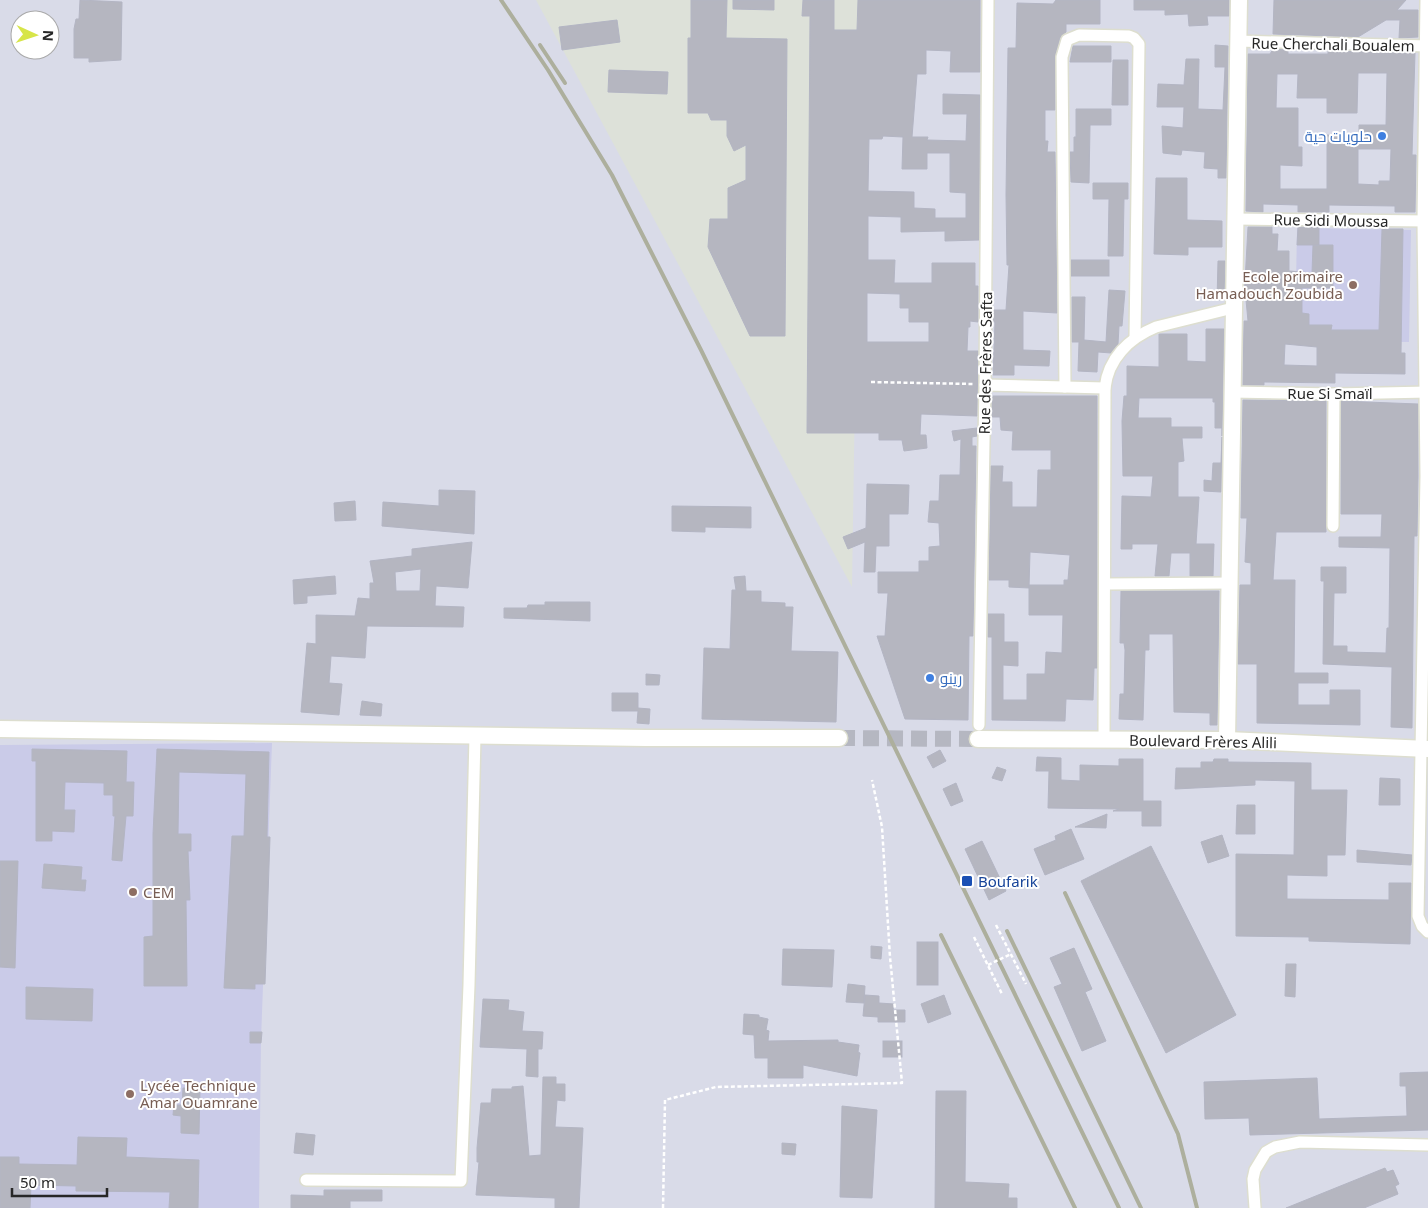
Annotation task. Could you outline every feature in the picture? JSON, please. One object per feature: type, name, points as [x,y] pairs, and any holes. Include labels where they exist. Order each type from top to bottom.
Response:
[{"type":"main road","points":[[1228,740],[1239,0]]},
{"type":"main road","points":[[0,730],[839,738]]},
{"type":"main road","name":"Boulevard Frères Alili","points":[[978,732],[1104,739],[1228,740],[1424,750]]},
{"type":"street","name":"Rue des Frères Safta","points":[[978,732],[985,385],[988,0]]},
{"type":"street","points":[[1426,0],[1426,565],[1424,750],[1418,916],[1422,926],[1428,932]]},
{"type":"street","points":[[1065,387],[1062,57],[1067,40],[1079,35],[1129,36],[1134,38],[1139,44],[1136,338]]},
{"type":"street","name":"Rue Cherchali Boualem","points":[[1237,41],[1427,46]]},
{"type":"street","name":"Rue Sidi Moussa","points":[[1235,219],[1426,221]]},
{"type":"street","points":[[1104,739],[1105,388],[1111,363],[1136,338],[1156,327],[1233,308]]},
{"type":"street","points":[[985,385],[1105,388]]},
{"type":"street","name":"Rue Si Smaïl","points":[[1232,392],[1334,394],[1427,392]]},
{"type":"street","points":[[1333,526],[1334,394]]},
{"type":"street","points":[[1105,584],[1230,583]]},
{"type":"street","points":[[306,1180],[461,1181],[469,985],[475,736]]},
{"type":"street","points":[[1255,1208],[1253,1179],[1255,1170],[1266,1152],[1275,1147],[1300,1142],[1428,1145]]},
{"type":"path","points":[[871,382],[941,382],[985,385]]},
{"type":"path","points":[[663,1208],[665,1100],[716,1087],[902,1083],[890,958],[882,827],[872,780]]},
{"type":"path","points":[[996,925],[1026,984]]},
{"type":"path","points":[[974,937],[1002,994]]},
{"type":"path","points":[[988,965],[1011,954]]},
{"type":"shaded area","points":[[536,0],[861,0],[852,587]]},
{"type":"shaded area","name":"Ecole primaire Hamadouch Zoubida","points":[[1297,228],[1411,230],[1409,342],[1295,341]]},
{"type":"shaded area","name":"CEM","points":[[272,743],[261,1040],[259,1208],[0,1208],[0,745]]},
{"type":"building","points":[[80,0],[122,2],[121,60],[89,62],[89,58],[74,58],[74,29],[76,19],[79,19]]},
{"type":"building","points":[[691,0],[727,0],[726,38],[787,39],[785,336],[750,336],[708,247],[710,219],[728,219],[728,188],[746,180],[746,145],[734,151],[727,136],[727,120],[711,120],[708,113],[688,113],[688,38],[691,38]]},
{"type":"building","points":[[733,0],[774,0],[774,10],[733,9]]},
{"type":"building","points":[[803,0],[834,0],[834,30],[857,30],[858,0],[980,0],[980,72],[950,72],[951,51],[926,50],[926,74],[917,74],[912,137],[928,137],[927,140],[966,141],[967,114],[943,114],[943,94],[980,95],[979,240],[945,241],[945,231],[901,232],[901,217],[868,216],[868,260],[895,260],[894,283],[932,283],[932,263],[975,263],[975,286],[978,286],[978,322],[970,321],[967,351],[978,351],[977,416],[921,414],[920,435],[926,435],[927,448],[904,451],[902,440],[879,440],[879,433],[807,433],[810,16],[802,16]],"holes":[[[883,136],[903,137],[902,169],[927,169],[927,153],[950,153],[950,192],[966,193],[966,218],[935,218],[935,209],[914,208],[914,192],[868,191],[869,139],[882,139]],[[867,293],[900,294],[900,308],[909,308],[909,322],[929,322],[929,342],[867,342]]]},
{"type":"building","points":[[1056,0],[1100,0],[1100,24],[1066,24],[1066,32],[1060,38],[1055,57],[1055,110],[1045,110],[1045,141],[1048,141],[1047,152],[1055,152],[1057,313],[1023,311],[1023,350],[1050,351],[1049,366],[1014,365],[1014,375],[993,375],[995,322],[993,322],[993,310],[1006,310],[1009,265],[1007,265],[1006,195],[1008,48],[1016,48],[1017,3],[1053,4]]},
{"type":"building","points":[[1134,0],[1229,0],[1229,16],[1207,16],[1208,25],[1189,26],[1188,14],[1165,15],[1165,10],[1134,10]]},
{"type":"building","points":[[1274,0],[1406,0],[1397,10],[1418,10],[1418,37],[1399,38],[1400,20],[1386,20],[1358,37],[1273,34]]},
{"type":"building","points":[[617,20],[620,42],[562,50],[559,27]]},
{"type":"building","points":[[1215,45],[1228,46],[1226,178],[1218,178],[1218,169],[1204,168],[1205,152],[1182,150],[1181,155],[1163,153],[1162,126],[1183,128],[1184,107],[1157,107],[1158,84],[1184,85],[1186,59],[1199,59],[1198,109],[1223,110],[1225,67],[1215,67]]},
{"type":"building","points":[[1073,46],[1111,46],[1111,62],[1070,62]]},
{"type":"building","points":[[1273,49],[1288,50],[1288,54],[1328,54],[1328,51],[1415,53],[1412,155],[1416,155],[1415,212],[1395,212],[1395,206],[1329,205],[1329,212],[1298,212],[1298,205],[1263,204],[1263,212],[1246,211],[1248,54],[1270,54]],"holes":[[[1358,73],[1387,73],[1386,125],[1359,125],[1359,135],[1327,135],[1327,189],[1280,189],[1280,165],[1302,166],[1302,147],[1298,147],[1298,108],[1276,108],[1277,74],[1298,74],[1297,98],[1327,98],[1327,113],[1357,113]],[[1358,149],[1391,149],[1390,181],[1379,181],[1379,185],[1358,184]]]},
{"type":"building","points":[[1113,60],[1128,60],[1128,105],[1112,105]]},
{"type":"building","points":[[609,70],[668,72],[667,94],[608,92]]},
{"type":"building","points":[[1076,109],[1111,109],[1111,125],[1090,125],[1089,183],[1071,182],[1070,152],[1074,152]]},
{"type":"building","points":[[1156,178],[1187,178],[1187,220],[1222,221],[1222,247],[1188,247],[1188,255],[1154,254]]},
{"type":"building","points":[[1093,183],[1128,183],[1128,199],[1124,199],[1123,256],[1108,256],[1109,199],[1093,199]]},
{"type":"building","points":[[1248,227],[1272,227],[1272,234],[1278,234],[1277,251],[1289,251],[1289,271],[1312,273],[1313,245],[1333,245],[1333,288],[1302,288],[1302,313],[1309,314],[1309,325],[1332,325],[1331,330],[1379,330],[1382,229],[1403,229],[1401,353],[1405,353],[1405,374],[1335,373],[1335,383],[1264,382],[1264,385],[1243,385],[1244,321],[1248,321],[1246,300],[1244,300]],"holes":[[[1285,344],[1317,347],[1317,366],[1284,365]]]},
{"type":"building","points":[[1298,227],[1319,227],[1319,245],[1297,245]]},
{"type":"building","points":[[1071,260],[1109,260],[1109,276],[1071,276]]},
{"type":"building","points":[[1218,261],[1225,261],[1224,300],[1217,300]]},
{"type":"building","points":[[1109,290],[1125,291],[1122,326],[1119,326],[1118,344],[1111,353],[1098,352],[1097,372],[1078,371],[1079,342],[1072,342],[1072,297],[1085,297],[1084,340],[1106,342]]},
{"type":"building","points":[[1206,329],[1224,329],[1222,436],[1222,428],[1215,428],[1215,402],[1213,402],[1213,398],[1139,398],[1138,418],[1171,418],[1171,427],[1202,427],[1202,438],[1182,438],[1184,461],[1178,462],[1178,497],[1199,497],[1196,544],[1214,544],[1213,576],[1190,576],[1190,553],[1171,553],[1169,576],[1155,576],[1158,544],[1132,544],[1132,549],[1121,549],[1122,496],[1151,497],[1153,476],[1123,476],[1122,421],[1124,396],[1127,396],[1127,366],[1159,367],[1159,334],[1187,334],[1187,361],[1206,362]]},
{"type":"building","points":[[992,396],[1097,396],[1097,668],[1094,668],[1093,700],[1066,699],[1065,721],[992,720],[992,637],[988,637],[988,614],[1004,614],[1004,642],[1018,642],[1018,666],[1003,665],[1003,700],[1027,700],[1027,674],[1045,674],[1046,652],[1062,653],[1063,615],[1029,615],[1029,588],[1009,587],[1009,580],[989,580],[991,466],[1003,466],[1002,482],[1012,482],[1012,507],[1037,507],[1038,470],[1051,470],[1051,450],[1012,450],[1013,431],[1001,430],[1000,417],[992,417]],"holes":[[[1030,552],[1070,555],[1068,580],[1064,580],[1064,585],[1029,585]]]},
{"type":"building","points":[[1243,400],[1326,401],[1326,532],[1276,532],[1273,580],[1295,580],[1294,673],[1328,673],[1328,683],[1298,683],[1298,705],[1330,705],[1330,690],[1360,690],[1360,725],[1257,723],[1257,664],[1238,664],[1240,585],[1251,585],[1251,563],[1245,562],[1247,518],[1241,518]]},
{"type":"building","points":[[1341,401],[1418,404],[1417,536],[1414,536],[1412,728],[1391,727],[1392,667],[1323,664],[1324,581],[1321,581],[1321,567],[1346,567],[1346,593],[1334,593],[1333,646],[1347,646],[1347,652],[1386,653],[1387,628],[1389,628],[1390,548],[1339,547],[1339,537],[1381,537],[1382,514],[1341,514]]},
{"type":"building","points":[[977,428],[977,436],[972,437],[972,446],[976,446],[973,636],[969,636],[968,720],[905,719],[877,636],[885,636],[888,593],[878,593],[878,572],[919,572],[919,561],[929,561],[929,547],[940,546],[939,523],[928,522],[930,501],[939,501],[940,475],[960,475],[961,439],[954,441],[952,431]]},
{"type":"building","points":[[1222,437],[1221,492],[1204,491],[1204,480],[1212,481],[1213,463],[1221,463]]},
{"type":"building","points":[[867,484],[909,485],[908,514],[889,514],[889,546],[876,546],[875,572],[864,572],[865,542],[848,549],[843,537],[866,528]]},
{"type":"building","points":[[439,490],[475,491],[474,534],[382,526],[383,502],[439,506]]},
{"type":"building","points":[[355,501],[356,520],[335,521],[334,503]]},
{"type":"building","points":[[672,506],[751,507],[751,528],[705,527],[705,532],[672,531]]},
{"type":"building","points":[[472,542],[468,588],[436,586],[435,606],[464,607],[463,627],[367,626],[365,658],[331,656],[329,683],[342,684],[339,715],[301,712],[307,643],[316,644],[316,615],[355,616],[358,598],[370,599],[370,583],[374,583],[370,561],[412,556],[412,549]],"holes":[[[421,569],[420,591],[396,591],[395,572]]]},
{"type":"building","points":[[335,576],[336,594],[307,596],[307,603],[294,604],[293,580]]},
{"type":"building","points":[[745,576],[746,591],[761,591],[761,602],[785,603],[785,607],[793,607],[791,651],[838,652],[836,722],[702,719],[704,648],[730,649],[732,590],[736,590],[734,577]]},
{"type":"building","points":[[1121,591],[1219,591],[1217,725],[1210,725],[1210,713],[1174,712],[1173,634],[1149,634],[1149,650],[1145,650],[1143,720],[1119,719],[1120,694],[1124,694],[1125,650],[1124,643],[1120,643]]},
{"type":"building","points":[[545,602],[590,602],[590,621],[504,618],[504,608],[527,608],[528,605],[545,605]]},
{"type":"building","points":[[646,674],[660,675],[659,685],[646,685]]},
{"type":"building","points":[[612,693],[638,693],[638,708],[650,709],[649,724],[637,723],[638,711],[612,711]]},
{"type":"building","points":[[362,701],[382,704],[381,716],[360,715]]},
{"type":"building","points":[[32,749],[127,751],[126,782],[134,782],[133,816],[126,816],[122,861],[112,860],[115,816],[113,816],[113,795],[104,795],[104,783],[65,782],[64,810],[75,810],[74,832],[52,831],[52,841],[36,841],[36,761],[32,761]]},
{"type":"building","points":[[157,749],[269,752],[267,837],[270,837],[265,984],[255,984],[255,989],[224,988],[232,836],[244,836],[246,774],[179,772],[178,834],[191,834],[191,851],[188,851],[190,900],[186,900],[187,986],[144,986],[144,937],[153,936],[153,834]]},
{"type":"building","points":[[940,750],[946,761],[933,768],[927,757]]},
{"type":"building","points":[[1037,757],[1061,758],[1061,780],[1080,781],[1080,765],[1119,766],[1119,759],[1143,759],[1143,801],[1161,801],[1161,826],[1142,826],[1142,811],[1048,808],[1049,771],[1036,771]]},
{"type":"building","points":[[1214,759],[1228,759],[1228,762],[1311,763],[1311,790],[1347,790],[1345,855],[1327,855],[1327,876],[1287,875],[1287,899],[1389,900],[1389,883],[1411,883],[1410,944],[1309,941],[1309,937],[1236,936],[1236,854],[1294,855],[1295,781],[1255,780],[1255,785],[1175,789],[1176,768],[1201,768],[1201,762],[1213,762]]},
{"type":"building","points":[[997,767],[1006,770],[1002,781],[992,778]]},
{"type":"building","points":[[1380,778],[1400,779],[1400,805],[1379,805]]},
{"type":"building","points":[[956,783],[963,801],[951,806],[943,789]]},
{"type":"building","points":[[1237,805],[1255,805],[1255,834],[1236,834]]},
{"type":"building","points":[[1107,814],[1106,828],[1075,827]]},
{"type":"building","points":[[1071,829],[1084,859],[1045,875],[1034,849],[1056,840],[1055,836]]},
{"type":"building","points":[[1222,835],[1229,856],[1208,863],[1201,842]]},
{"type":"building","points":[[982,841],[1006,891],[989,900],[965,849]]},
{"type":"building","points":[[1151,846],[1236,1015],[1166,1053],[1081,881]]},
{"type":"building","points":[[1357,850],[1412,855],[1411,865],[1357,862]]},
{"type":"building","points":[[0,861],[18,861],[15,968],[0,967]]},
{"type":"building","points":[[44,864],[82,867],[81,880],[86,880],[85,891],[42,888]]},
{"type":"building","points":[[917,942],[938,942],[938,985],[917,985]]},
{"type":"building","points":[[871,946],[882,947],[881,959],[871,958]]},
{"type":"building","points":[[1074,948],[1092,989],[1085,992],[1106,1041],[1082,1051],[1054,987],[1062,984],[1050,958]]},
{"type":"building","points":[[783,949],[834,950],[832,987],[782,985]]},
{"type":"building","points":[[1286,964],[1296,964],[1295,997],[1285,996]]},
{"type":"building","points":[[848,984],[865,986],[864,1003],[846,1002]]},
{"type":"building","points":[[26,987],[93,989],[92,1021],[26,1019]]},
{"type":"building","points":[[865,995],[879,996],[879,1003],[894,1004],[893,1010],[905,1010],[905,1022],[878,1022],[878,1017],[863,1016]]},
{"type":"building","points":[[944,995],[951,1014],[928,1023],[921,1004]]},
{"type":"building","points":[[483,999],[509,1000],[508,1010],[524,1012],[522,1031],[543,1032],[542,1049],[538,1049],[538,1077],[526,1076],[527,1049],[480,1047]]},
{"type":"building","points":[[744,1014],[759,1015],[759,1017],[768,1019],[766,1030],[769,1031],[768,1041],[838,1040],[838,1042],[859,1045],[858,1052],[860,1053],[857,1076],[803,1065],[803,1078],[768,1078],[768,1058],[755,1058],[754,1035],[743,1034]]},
{"type":"building","points":[[250,1032],[262,1032],[261,1043],[250,1043]]},
{"type":"building","points":[[883,1041],[902,1041],[902,1057],[883,1057]]},
{"type":"building","points":[[1428,1072],[1428,1130],[1250,1135],[1249,1118],[1205,1119],[1204,1082],[1317,1078],[1319,1119],[1407,1116],[1406,1086],[1400,1086],[1400,1073]]},
{"type":"building","points":[[543,1077],[556,1077],[556,1084],[565,1084],[565,1101],[557,1100],[555,1127],[583,1128],[579,1208],[555,1208],[555,1198],[476,1195],[479,1162],[477,1162],[477,1148],[481,1103],[491,1103],[492,1089],[512,1089],[512,1087],[523,1086],[529,1156],[541,1155]]},
{"type":"building","points":[[183,1088],[200,1089],[199,1134],[181,1133],[181,1116],[173,1115],[174,1105],[182,1105]]},
{"type":"building","points":[[936,1091],[966,1091],[965,1182],[1009,1184],[1008,1198],[1017,1198],[1017,1208],[935,1208]]},
{"type":"building","points":[[842,1106],[877,1110],[872,1198],[840,1197]]},
{"type":"building","points":[[296,1133],[315,1135],[313,1155],[294,1153]]},
{"type":"building","points":[[78,1137],[127,1138],[126,1157],[199,1160],[198,1208],[169,1208],[170,1192],[76,1191],[76,1186],[31,1185],[30,1208],[0,1208],[0,1157],[19,1157],[19,1164],[77,1165]]},
{"type":"building","points":[[782,1143],[796,1144],[795,1155],[782,1154]]},
{"type":"building","points":[[1385,1168],[1387,1172],[1393,1170],[1399,1184],[1395,1186],[1398,1194],[1364,1208],[1286,1208]]},
{"type":"building","points":[[324,1190],[382,1190],[382,1201],[350,1201],[350,1208],[291,1208],[291,1195],[324,1196]]},
{"type":"tunnel","points":[[839,738],[978,739]]},
{"type":"railway","points":[[501,0],[548,70],[612,175],[701,350],[1119,1208]]},
{"type":"railway","points":[[540,45],[565,83]]},
{"type":"railway","points":[[1065,893],[1178,1134],[1197,1208]]},
{"type":"railway","points":[[1007,931],[1141,1208]]},
{"type":"railway","points":[[941,935],[1075,1208]]},
{"type":"place","name":"حلويات حية","points":[[1382,136]]},
{"type":"place","name":"Ecole primaire Hamadouch Zoubida","points":[[1353,285]]},
{"type":"place","name":"رينو","points":[[930,678]]},
{"type":"place","name":"Boufarik","points":[[967,881]]},
{"type":"place","name":"CEM","points":[[133,892]]},
{"type":"place","name":"Lycée Technique Amar Ouamrane","points":[[130,1094]]}]
